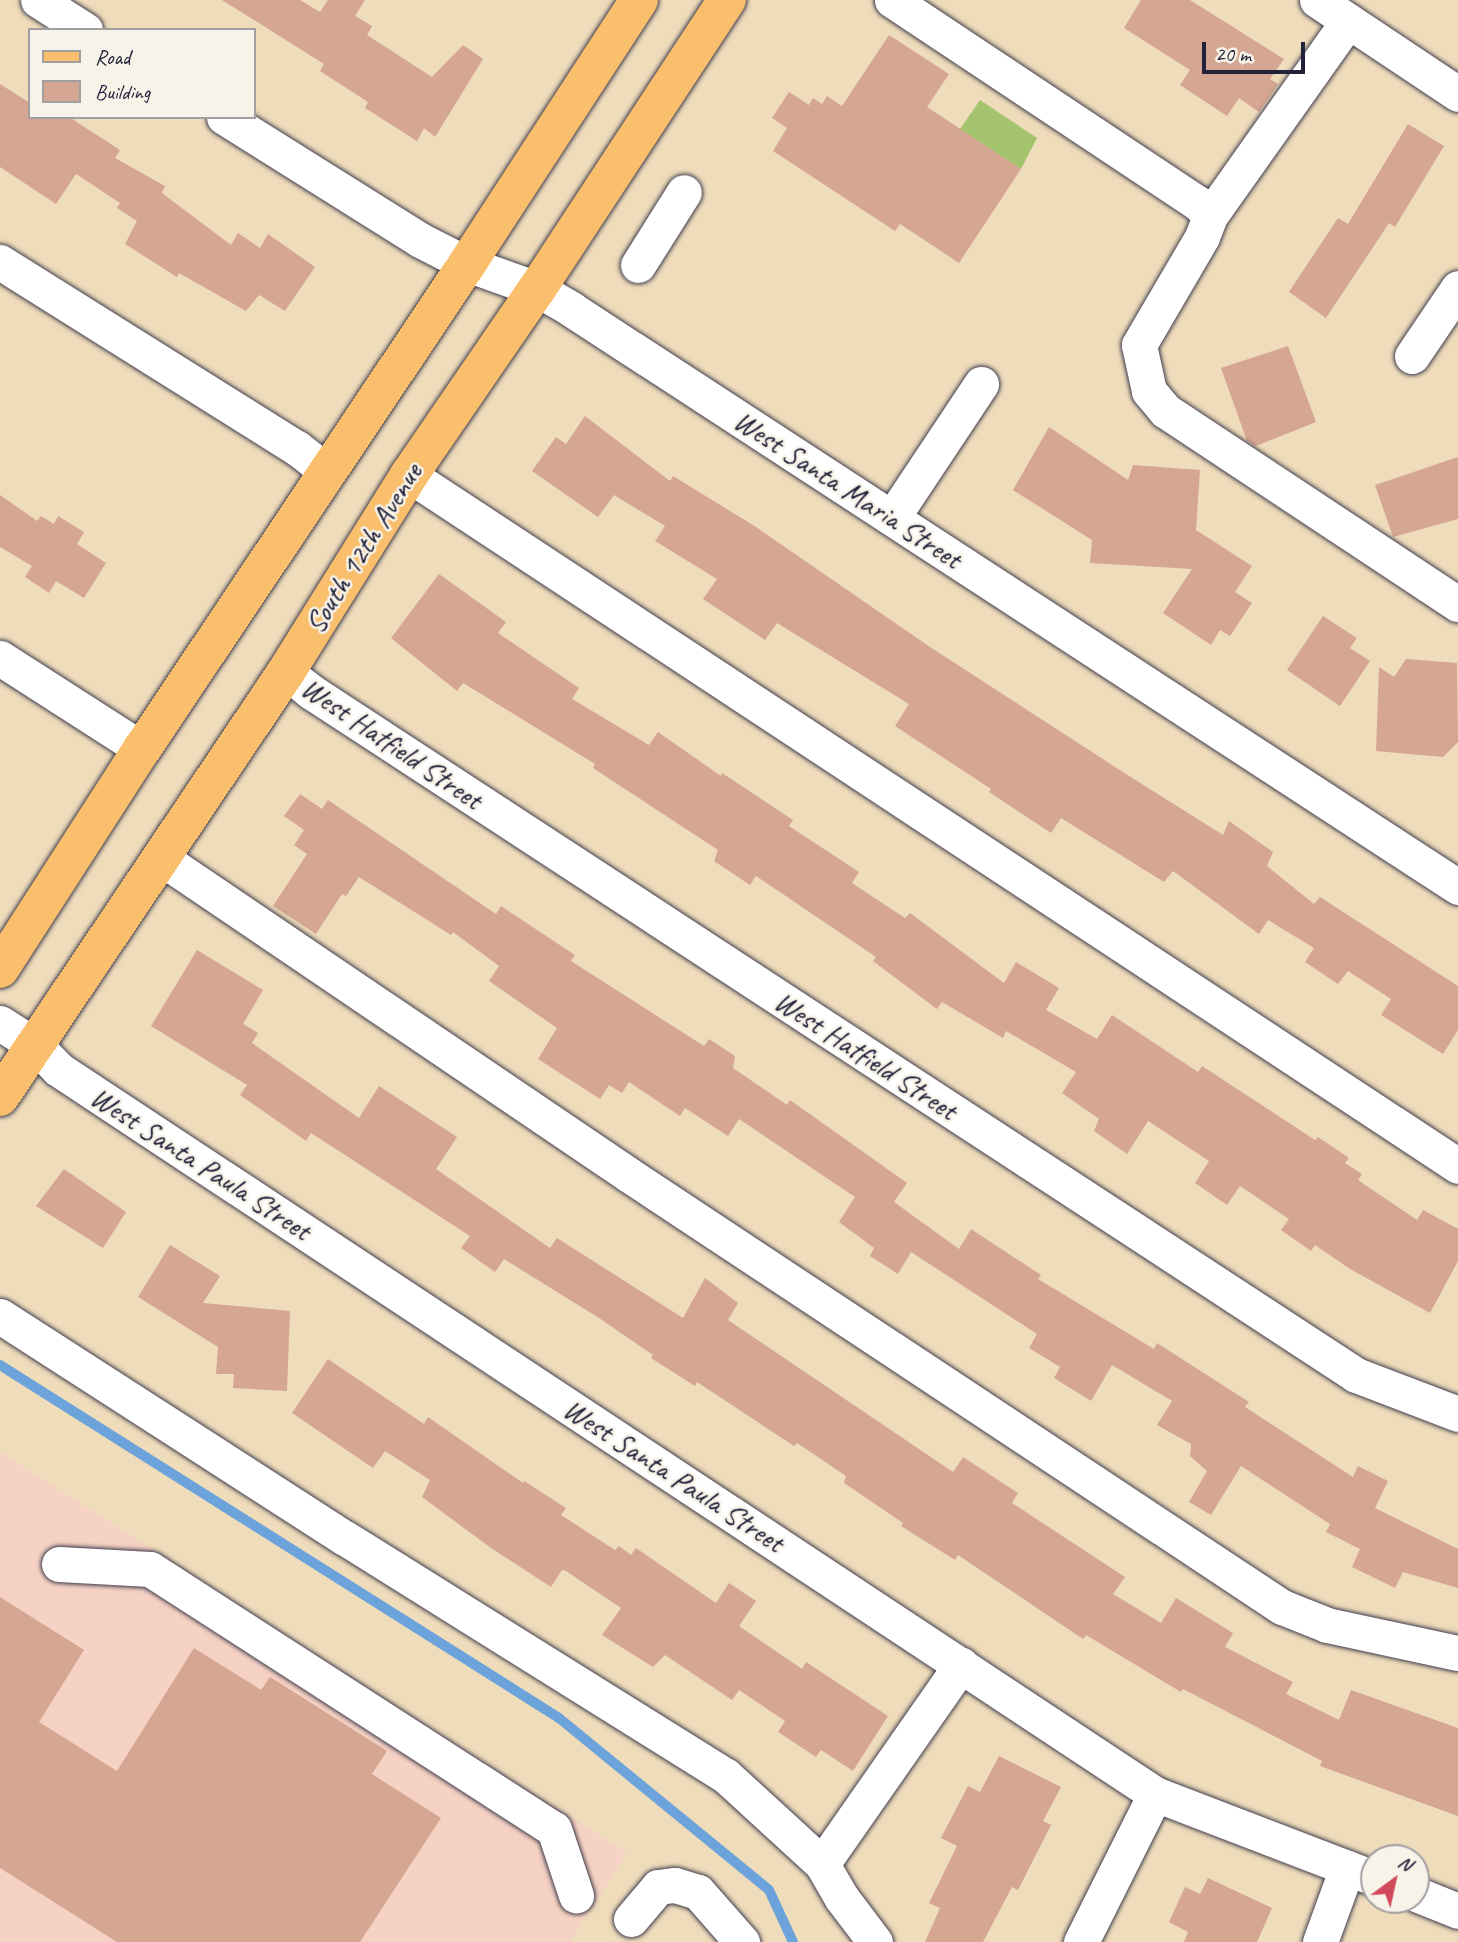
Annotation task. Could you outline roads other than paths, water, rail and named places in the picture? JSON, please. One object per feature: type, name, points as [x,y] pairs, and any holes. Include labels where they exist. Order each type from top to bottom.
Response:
[{"type":"main road","name":"South 12th Avenue","points":[[0,1097],[286,671],[409,475],[537,289],[727,0]]},
{"type":"main road","points":[[5,953],[467,264],[627,4]]},
{"type":"street","points":[[38,0],[82,28]]},
{"type":"street","points":[[892,0],[1199,204],[1210,216]]},
{"type":"street","points":[[1317,0],[1458,93]]},
{"type":"street","points":[[1348,21],[1210,216],[1202,237],[1139,345],[1149,391],[1166,411],[1458,604]]},
{"type":"street","name":"West Santa Maria Street","points":[[228,119],[420,240],[467,264],[537,289],[1458,887]]},
{"type":"street","points":[[638,265],[684,192]]},
{"type":"street","points":[[0,262],[297,447],[328,471]]},
{"type":"street","points":[[1412,356],[1458,288]]},
{"type":"street","points":[[892,518],[981,384]]},
{"type":"street","points":[[409,475],[1458,1166]]},
{"type":"street","points":[[0,657],[142,749]]},
{"type":"street","name":"West Hatfield Street","points":[[286,671],[317,695],[1356,1375],[1458,1414]]},
{"type":"street","points":[[162,858],[628,1175],[1282,1607],[1327,1625],[1458,1653]]},
{"type":"street","name":"West Santa Paula Street","points":[[0,1023],[36,1046],[58,1069],[1155,1794],[1360,1873]]},
{"type":"street","points":[[0,1316],[438,1597],[726,1776],[822,1864],[841,1897],[875,1942]]},
{"type":"street","points":[[60,1564],[150,1569],[554,1829],[576,1895]]},
{"type":"street","points":[[822,1864],[961,1665]]},
{"type":"street","points":[[1081,1942],[1155,1794]]},
{"type":"street","points":[[1320,1942],[1360,1875]]},
{"type":"street","points":[[631,1919],[658,1887],[676,1885],[698,1892],[742,1942]]},
{"type":"street","points":[[1430,1900],[1458,1911]]},
{"type":"waterway","points":[[0,1365],[559,1718],[769,1890],[793,1942]]}]
